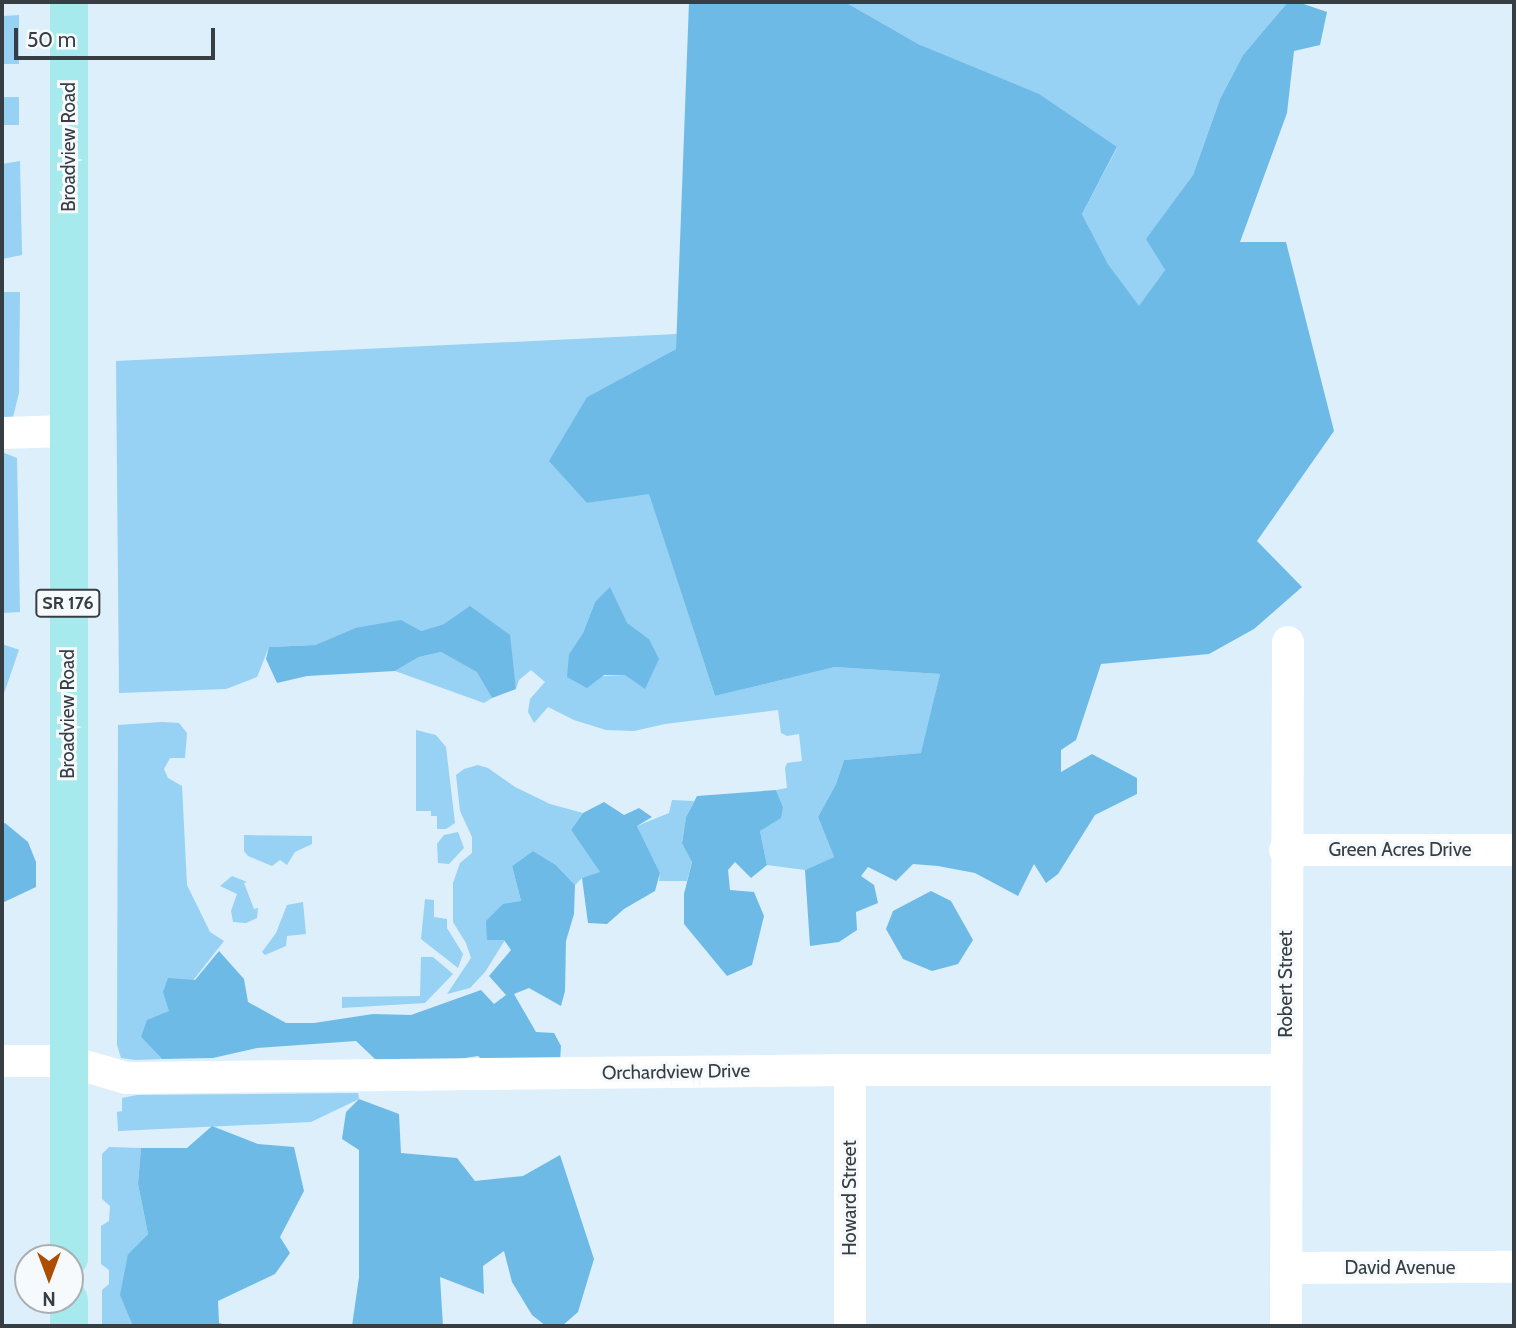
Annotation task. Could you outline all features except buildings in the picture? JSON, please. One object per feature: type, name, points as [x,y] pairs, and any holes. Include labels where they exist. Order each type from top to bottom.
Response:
[{"type":"main road","name":"Broadview Road","points":[[69,2],[69,1244]]},
{"type":"street","points":[[2,433],[68,431]]},
{"type":"street","name":"Robert Street","points":[[1286,1326],[1285,850],[1288,642]]},
{"type":"street","name":"Green Acres Drive","points":[[1285,850],[1514,850]]},
{"type":"street","name":"Orchardview Drive","points":[[2,1061],[68,1061],[126,1078],[850,1070],[1286,1070]]},
{"type":"street","name":"Howard Street","points":[[850,1070],[850,1326]]},
{"type":"street","name":"David Avenue","points":[[1286,1268],[1514,1267]]},
{"type":"shaded area","points":[[689,2],[845,2],[920,45],[1039,94],[1117,147],[1082,214],[1108,264],[1139,306],[1165,270],[1146,239],[1193,175],[1220,99],[1243,55],[1288,2],[1298,2],[1327,12],[1320,45],[1294,51],[1287,113],[1240,242],[1286,242],[1334,431],[1257,541],[1302,587],[1254,629],[1209,654],[1101,664],[1076,740],[1061,750],[1061,772],[1092,754],[1137,778],[1137,794],[1095,815],[1058,874],[1046,883],[1034,864],[1018,896],[975,873],[913,864],[896,881],[868,867],[861,876],[874,885],[878,903],[856,912],[857,930],[839,942],[810,946],[805,870],[834,857],[818,817],[836,784],[844,760],[921,753],[940,674],[835,667],[715,696],[649,494],[587,503],[549,461],[587,397],[676,349]]},
{"type":"shaded area","points":[[845,2],[1288,2],[1243,55],[1220,99],[1193,175],[1147,239],[1165,270],[1139,307],[1108,264],[1082,214],[1117,148],[920,45]]},
{"type":"shaded area","points":[[19,15],[19,64],[2,64],[4,16]]},
{"type":"shaded area","points":[[2,97],[19,97],[19,125],[2,125]]},
{"type":"shaded area","points":[[20,161],[22,255],[2,259],[2,164]]},
{"type":"shaded area","points":[[2,292],[20,292],[19,393],[13,417],[2,417]]},
{"type":"shaded area","points":[[677,334],[676,349],[587,397],[587,503],[649,493],[715,696],[835,667],[940,674],[922,753],[844,760],[836,784],[818,817],[834,857],[805,870],[767,865],[760,831],[783,807],[776,790],[787,788],[787,763],[802,761],[799,734],[787,736],[781,733],[778,710],[665,724],[634,731],[606,730],[574,720],[548,707],[534,723],[528,712],[530,699],[545,682],[531,670],[519,680],[516,689],[513,671],[444,624],[421,631],[355,628],[315,645],[269,647],[257,677],[226,689],[119,693],[116,361]],"holes":[[[595,602],[649,639],[625,675],[603,676],[569,654],[583,633]]]},
{"type":"shaded area","points":[[2,452],[17,458],[20,612],[2,613]]},
{"type":"shaded area","points":[[610,587],[627,623],[649,639],[659,659],[645,689],[625,675],[604,675],[587,688],[567,677],[569,654],[583,633],[595,602]]},
{"type":"shaded area","points":[[470,606],[510,635],[516,689],[492,698],[477,672],[441,652],[419,657],[395,671],[307,676],[277,683],[266,659],[269,647],[315,645],[355,628],[401,620],[421,631],[444,624]]},
{"type":"shaded area","points":[[2,644],[19,650],[2,699]]},
{"type":"shaded area","points":[[441,652],[478,672],[492,698],[484,703],[395,671],[419,657]]},
{"type":"shaded area","points":[[179,723],[187,733],[185,758],[170,758],[164,769],[168,778],[182,786],[187,885],[210,932],[224,941],[169,1011],[141,1037],[162,1059],[136,1060],[121,1058],[117,1045],[118,725]]},
{"type":"shaded area","points":[[416,730],[436,735],[446,747],[455,823],[446,829],[437,829],[437,816],[431,816],[431,811],[416,811]]},
{"type":"shaded area","points":[[478,765],[488,768],[515,787],[550,804],[583,813],[571,830],[601,873],[582,878],[575,885],[556,865],[533,851],[512,866],[521,901],[505,940],[485,972],[470,988],[447,994],[471,958],[466,943],[453,922],[453,883],[460,863],[472,853],[472,837],[460,811],[456,775],[464,769]]},
{"type":"shaded area","points":[[776,790],[783,807],[781,818],[760,831],[767,865],[751,878],[735,862],[728,870],[730,890],[754,892],[764,916],[752,965],[727,976],[684,924],[684,894],[692,862],[682,843],[686,817],[697,796]]},
{"type":"shaded area","points":[[672,800],[694,801],[686,817],[682,842],[692,861],[687,881],[659,881],[660,873],[637,826],[669,813]]},
{"type":"shaded area","points":[[604,802],[624,815],[639,808],[652,817],[637,826],[660,873],[655,891],[624,909],[607,924],[588,923],[582,878],[600,872],[571,830],[583,813]]},
{"type":"shaded area","points":[[5,823],[28,842],[36,862],[36,887],[2,903],[2,824]]},
{"type":"shaded area","points":[[458,832],[464,848],[449,864],[438,863],[437,844],[444,835]]},
{"type":"shaded area","points":[[244,835],[312,836],[312,844],[295,852],[287,865],[280,860],[272,866],[248,856],[244,851]]},
{"type":"shaded area","points":[[533,851],[556,865],[575,885],[574,914],[566,941],[565,991],[561,1006],[529,988],[514,994],[536,1032],[554,1033],[561,1046],[560,1061],[487,1064],[478,1056],[395,1069],[375,1059],[356,1041],[257,1048],[213,1058],[162,1059],[141,1037],[147,1020],[169,1011],[163,992],[168,978],[195,980],[219,951],[244,979],[248,1002],[286,1023],[314,1023],[373,1014],[411,1015],[481,990],[494,1004],[506,995],[489,976],[511,950],[504,940],[487,940],[486,921],[503,904],[521,901],[512,866]]},
{"type":"shaded area","points":[[232,876],[247,882],[244,883],[254,909],[258,908],[257,918],[246,923],[233,922],[231,911],[237,894],[220,886]]},
{"type":"shaded area","points":[[931,891],[951,901],[973,940],[958,964],[932,971],[903,959],[886,929],[893,911]]},
{"type":"shaded area","points":[[425,899],[434,900],[434,917],[447,919],[447,928],[463,954],[458,968],[421,939]]},
{"type":"shaded area","points":[[303,902],[306,934],[287,936],[286,946],[265,955],[262,952],[276,933],[287,905]]},
{"type":"shaded area","points":[[421,957],[433,957],[453,974],[425,1003],[342,1008],[342,997],[420,996]]},
{"type":"shaded area","points":[[358,1093],[359,1099],[311,1122],[118,1131],[117,1112],[122,1111],[122,1098],[137,1095]]},
{"type":"shaded area","points":[[359,1099],[399,1114],[401,1153],[457,1158],[475,1181],[523,1176],[560,1155],[594,1259],[578,1312],[562,1326],[546,1326],[532,1315],[512,1282],[504,1251],[483,1266],[484,1294],[440,1277],[443,1326],[352,1326],[359,1277],[359,1150],[342,1139],[346,1112]]},
{"type":"shaded area","points":[[212,1126],[258,1144],[294,1147],[304,1191],[280,1237],[290,1253],[275,1274],[218,1301],[219,1323],[231,1326],[133,1326],[120,1295],[128,1254],[148,1234],[138,1184],[141,1148],[187,1148]]},
{"type":"shaded area","points":[[109,1147],[141,1148],[138,1184],[148,1234],[128,1254],[133,1326],[102,1326],[102,1290],[109,1284],[109,1270],[101,1264],[101,1226],[109,1221],[110,1206],[102,1199],[102,1154]]}]
